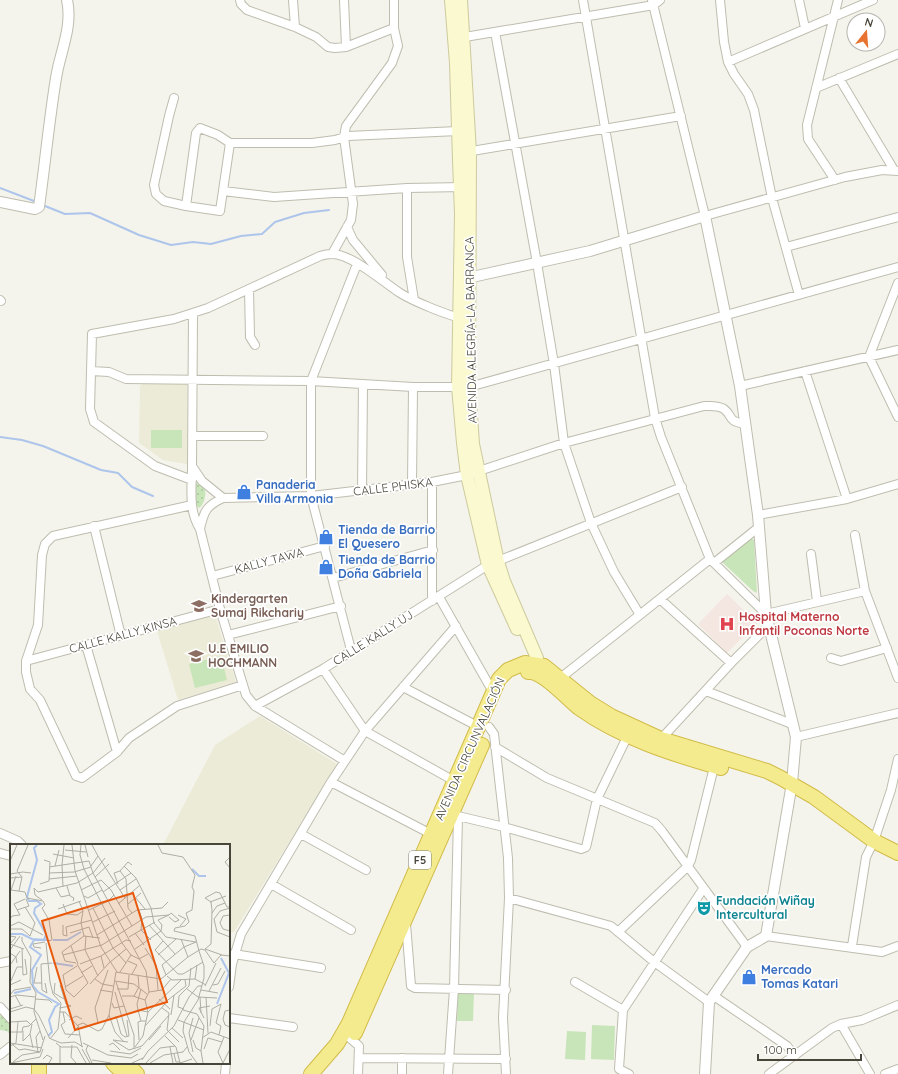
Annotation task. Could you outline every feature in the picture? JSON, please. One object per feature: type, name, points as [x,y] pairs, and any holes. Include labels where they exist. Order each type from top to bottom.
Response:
[{"type":"highway","points":[[535,668],[551,671],[556,682],[590,716],[630,731],[661,739],[755,777],[791,788],[898,863]]},
{"type":"highway","name":"AVENIDA CIRCUNVALACIÓN","points":[[400,924],[431,834],[498,694],[512,679],[519,674],[535,668]]},
{"type":"highway","name":"AVENIDA CIRCUNVALACIÓN","points":[[322,1074],[348,1036],[400,924],[456,815],[483,726]]},
{"type":"highway","points":[[630,731],[656,748],[715,761]]},
{"type":"highway","points":[[872,844],[898,853]]},
{"type":"highway","name":"AVENIDA CIRCUNVALACIÓN","points":[[311,1074],[348,1036]]},
{"type":"highway","points":[[114,1064],[124,1074]]},
{"type":"highway","points":[[127,1064],[137,1074]]},
{"type":"main road","name":"AVENIDA ALEGRÍA-LA BARRANCA","points":[[452,0],[459,38],[464,152],[464,387],[472,473],[493,564],[535,668]]},
{"type":"main road","name":"AVENIDA ALEGRÍA-LA BARRANCA","points":[[461,0],[458,131],[464,152]]},
{"type":"street","points":[[0,202],[35,209],[39,207],[56,76],[69,19],[67,0]]},
{"type":"street","points":[[240,0],[241,4],[247,10],[295,27],[316,37],[328,47],[346,47],[394,28]]},
{"type":"street","points":[[293,0],[295,27]]},
{"type":"street","points":[[344,0],[346,47]]},
{"type":"street","points":[[332,254],[351,220],[354,204],[344,137],[348,122],[392,63],[398,46],[394,28],[394,0]]},
{"type":"street","points":[[582,0],[655,418],[661,437],[712,561],[766,614]]},
{"type":"street","points":[[720,0],[723,37],[728,62],[734,74],[748,94],[754,110],[772,198],[800,295]]},
{"type":"street","points":[[799,0],[805,28]]},
{"type":"street","points":[[835,180],[808,139],[806,125],[838,0]]},
{"type":"street","points":[[728,62],[873,0]]},
{"type":"street","points":[[459,38],[655,2],[680,116],[705,216],[740,386],[744,424],[758,515],[766,614],[796,737],[791,788],[766,936]]},
{"type":"street","points":[[495,32],[554,364],[564,443],[592,523],[614,572],[640,615]]},
{"type":"street","points":[[816,88],[898,54]]},
{"type":"street","points":[[840,78],[896,171]]},
{"type":"street","points":[[174,98],[154,185],[156,194],[164,201],[220,211],[230,142]]},
{"type":"street","points":[[464,152],[680,116]]},
{"type":"street","points":[[186,206],[196,133],[200,128],[218,135],[230,142],[312,143],[356,135],[458,131]]},
{"type":"street","points":[[464,279],[590,251],[705,216],[835,180],[882,170],[896,171]]},
{"type":"street","points":[[223,191],[274,197],[407,188],[465,187]]},
{"type":"street","points":[[407,188],[407,257],[414,300]]},
{"type":"street","points":[[786,247],[898,217]]},
{"type":"street","points":[[347,227],[353,240],[390,285]]},
{"type":"street","points":[[192,480],[155,466],[94,422],[90,409],[92,334],[174,319],[208,308],[320,256],[332,254],[357,264],[373,273],[400,293],[414,300],[464,318]]},
{"type":"street","points":[[351,650],[311,496],[311,381],[357,264]]},
{"type":"street","points":[[91,371],[109,372],[126,379],[193,381],[311,381],[464,387],[554,364],[898,267]]},
{"type":"street","points":[[898,283],[869,357],[898,416]]},
{"type":"street","points":[[249,289],[250,337],[255,345]]},
{"type":"street","points":[[193,313],[192,505],[195,520],[200,529],[220,609],[246,695],[255,706],[345,761]]},
{"type":"street","points":[[740,386],[898,350]]},
{"type":"street","points":[[805,371],[847,500]]},
{"type":"street","points":[[362,491],[363,384]]},
{"type":"street","points":[[412,485],[413,386]]},
{"type":"street","name":"CALLE PHISKA","points":[[223,498],[311,496],[432,482],[472,473],[564,443],[704,406],[718,407],[724,410],[734,421],[744,424]]},
{"type":"street","points":[[192,436],[263,436]]},
{"type":"street","points":[[192,466],[202,481],[223,498],[210,504],[203,514],[200,529]]},
{"type":"street","points":[[432,482],[435,599],[456,626],[498,694]]},
{"type":"street","points":[[758,515],[847,500],[898,484]]},
{"type":"street","name":"CALLE KALLY UJ","points":[[255,706],[323,669],[351,650],[493,564],[682,487]]},
{"type":"street","points":[[192,505],[53,536],[45,544],[42,555],[38,625],[26,661],[26,672],[30,689],[40,700],[76,776],[82,778],[117,752],[129,738],[177,706],[243,685]]},
{"type":"street","points":[[94,526],[121,636]]},
{"type":"street","points":[[556,682],[660,599],[759,527]]},
{"type":"street","points":[[855,535],[865,591],[898,678]]},
{"type":"street","name":"KALLY TAWA","points":[[212,576],[325,546]]},
{"type":"street","points":[[333,578],[433,550]]},
{"type":"street","points":[[811,554],[817,602]]},
{"type":"street","points":[[766,614],[865,591]]},
{"type":"street","points":[[660,599],[731,663]]},
{"type":"street","points":[[228,635],[340,606]]},
{"type":"street","name":"CALLE KALLY KINSA","points":[[26,661],[220,609]]},
{"type":"street","points":[[661,739],[731,663],[769,625]]},
{"type":"street","points":[[230,964],[242,934],[331,782],[365,731],[456,626]]},
{"type":"street","points":[[86,645],[117,752]]},
{"type":"street","points":[[831,658],[841,661],[887,648]]},
{"type":"street","points":[[323,669],[365,731],[456,782]]},
{"type":"street","points":[[403,686],[483,726],[494,734],[508,858],[509,898],[506,990],[503,1018],[506,1074]]},
{"type":"street","points":[[706,690],[792,724]]},
{"type":"street","points":[[796,737],[898,713]]},
{"type":"street","points":[[448,1074],[454,989],[456,815],[581,849],[586,847],[598,799],[630,731]]},
{"type":"street","points":[[495,747],[547,778],[655,824],[662,831],[703,889],[747,947]]},
{"type":"street","points":[[852,946],[866,857],[894,791],[898,759]]},
{"type":"street","points":[[618,932],[688,866],[692,860],[715,761]]},
{"type":"street","points":[[331,782],[431,834]]},
{"type":"street","points":[[0,833],[18,841],[21,844]]},
{"type":"street","points":[[301,834],[366,870]]},
{"type":"street","points":[[0,853],[10,856]]},
{"type":"street","points":[[271,884],[351,930]]},
{"type":"street","points":[[629,1074],[618,1071],[623,1010],[653,962],[703,889]]},
{"type":"street","points":[[509,898],[611,926],[653,962],[787,1046],[795,1056]]},
{"type":"street","points":[[400,924],[411,986],[415,988],[506,990]]},
{"type":"street","points":[[705,1074],[711,999],[747,947],[766,936],[852,946],[882,952],[898,946]]},
{"type":"street","points":[[234,954],[321,968]]},
{"type":"street","points":[[0,963],[10,961]]},
{"type":"street","points":[[575,982],[623,1010]]},
{"type":"street","points":[[769,1074],[841,1024],[862,1020],[898,1005]]},
{"type":"street","points":[[0,1007],[9,1014]]},
{"type":"street","points":[[230,1019],[293,1026]]},
{"type":"street","points":[[841,1024],[870,1074]]},
{"type":"street","points":[[348,1036],[359,1046],[358,1074]]},
{"type":"street","points":[[0,1055],[10,1047]]},
{"type":"street","points":[[359,1058],[448,1057],[506,1059]]},
{"type":"street","points":[[402,1058],[402,1074]]},
{"type":"street","points":[[225,1074],[226,1064]]},
{"type":"street","points":[[885,1074],[898,1069]]},
{"type":"shaded area","points":[[143,383],[187,384],[187,464],[163,460],[139,443],[140,386]]},
{"type":"shaded area","name":"Hospital Materno Infantil Poconas Norte","points":[[727,594],[757,623],[727,653],[698,624]]},
{"type":"shaded area","name":"U.E EMILIO HOCHMANN","points":[[215,615],[236,682],[178,700],[157,631]]},
{"type":"shaded area","points":[[260,716],[337,764],[234,932],[230,932],[230,844],[164,844],[215,745]]},
{"type":"green space","points":[[151,430],[182,430],[182,448],[151,448]]},
{"type":"green space","points":[[197,483],[205,490],[205,498],[199,508],[196,505],[193,485]]},
{"type":"green space","points":[[750,538],[754,540],[757,593],[721,561]]},
{"type":"green space","points":[[221,656],[227,680],[195,688],[189,664]]},
{"type":"green space","points":[[458,992],[474,992],[473,1021],[457,1021]]},
{"type":"green space","points":[[0,1011],[10,1023],[10,1035],[7,1031],[0,1030]]},
{"type":"green space","points":[[592,1025],[615,1026],[614,1060],[591,1059]]},
{"type":"green space","points":[[567,1031],[586,1032],[585,1060],[565,1059]]},
{"type":"waterway","points":[[0,188],[34,201]]},
{"type":"waterway","points":[[45,206],[65,214],[90,213],[139,235],[171,245],[193,242],[211,244],[241,236],[262,234],[275,222],[304,213],[329,210]]},
{"type":"waterway","points":[[0,437],[22,440],[43,446],[101,470],[118,473],[132,487],[153,496]]},
{"type":"place","name":"Panaderia Villa Armonia","points":[[244,492]]},
{"type":"place","name":"Tienda de Barrio El Quesero","points":[[326,537]]},
{"type":"place","name":"Tienda de Barrio Doña Gabriela","points":[[326,567]]},
{"type":"place","name":"Kindergarten Sumaj Rikchariy","points":[[199,606]]},
{"type":"place","name":"Hospital Materno Infantil Poconas Norte","points":[[727,624]]},
{"type":"place","name":"U.E EMILIO HOCHMANN","points":[[196,656]]},
{"type":"place","name":"Fundación Wiñay Intercultural","points":[[704,908]]},
{"type":"place","name":"Mercado Tomas Katari","points":[[749,977]]}]
